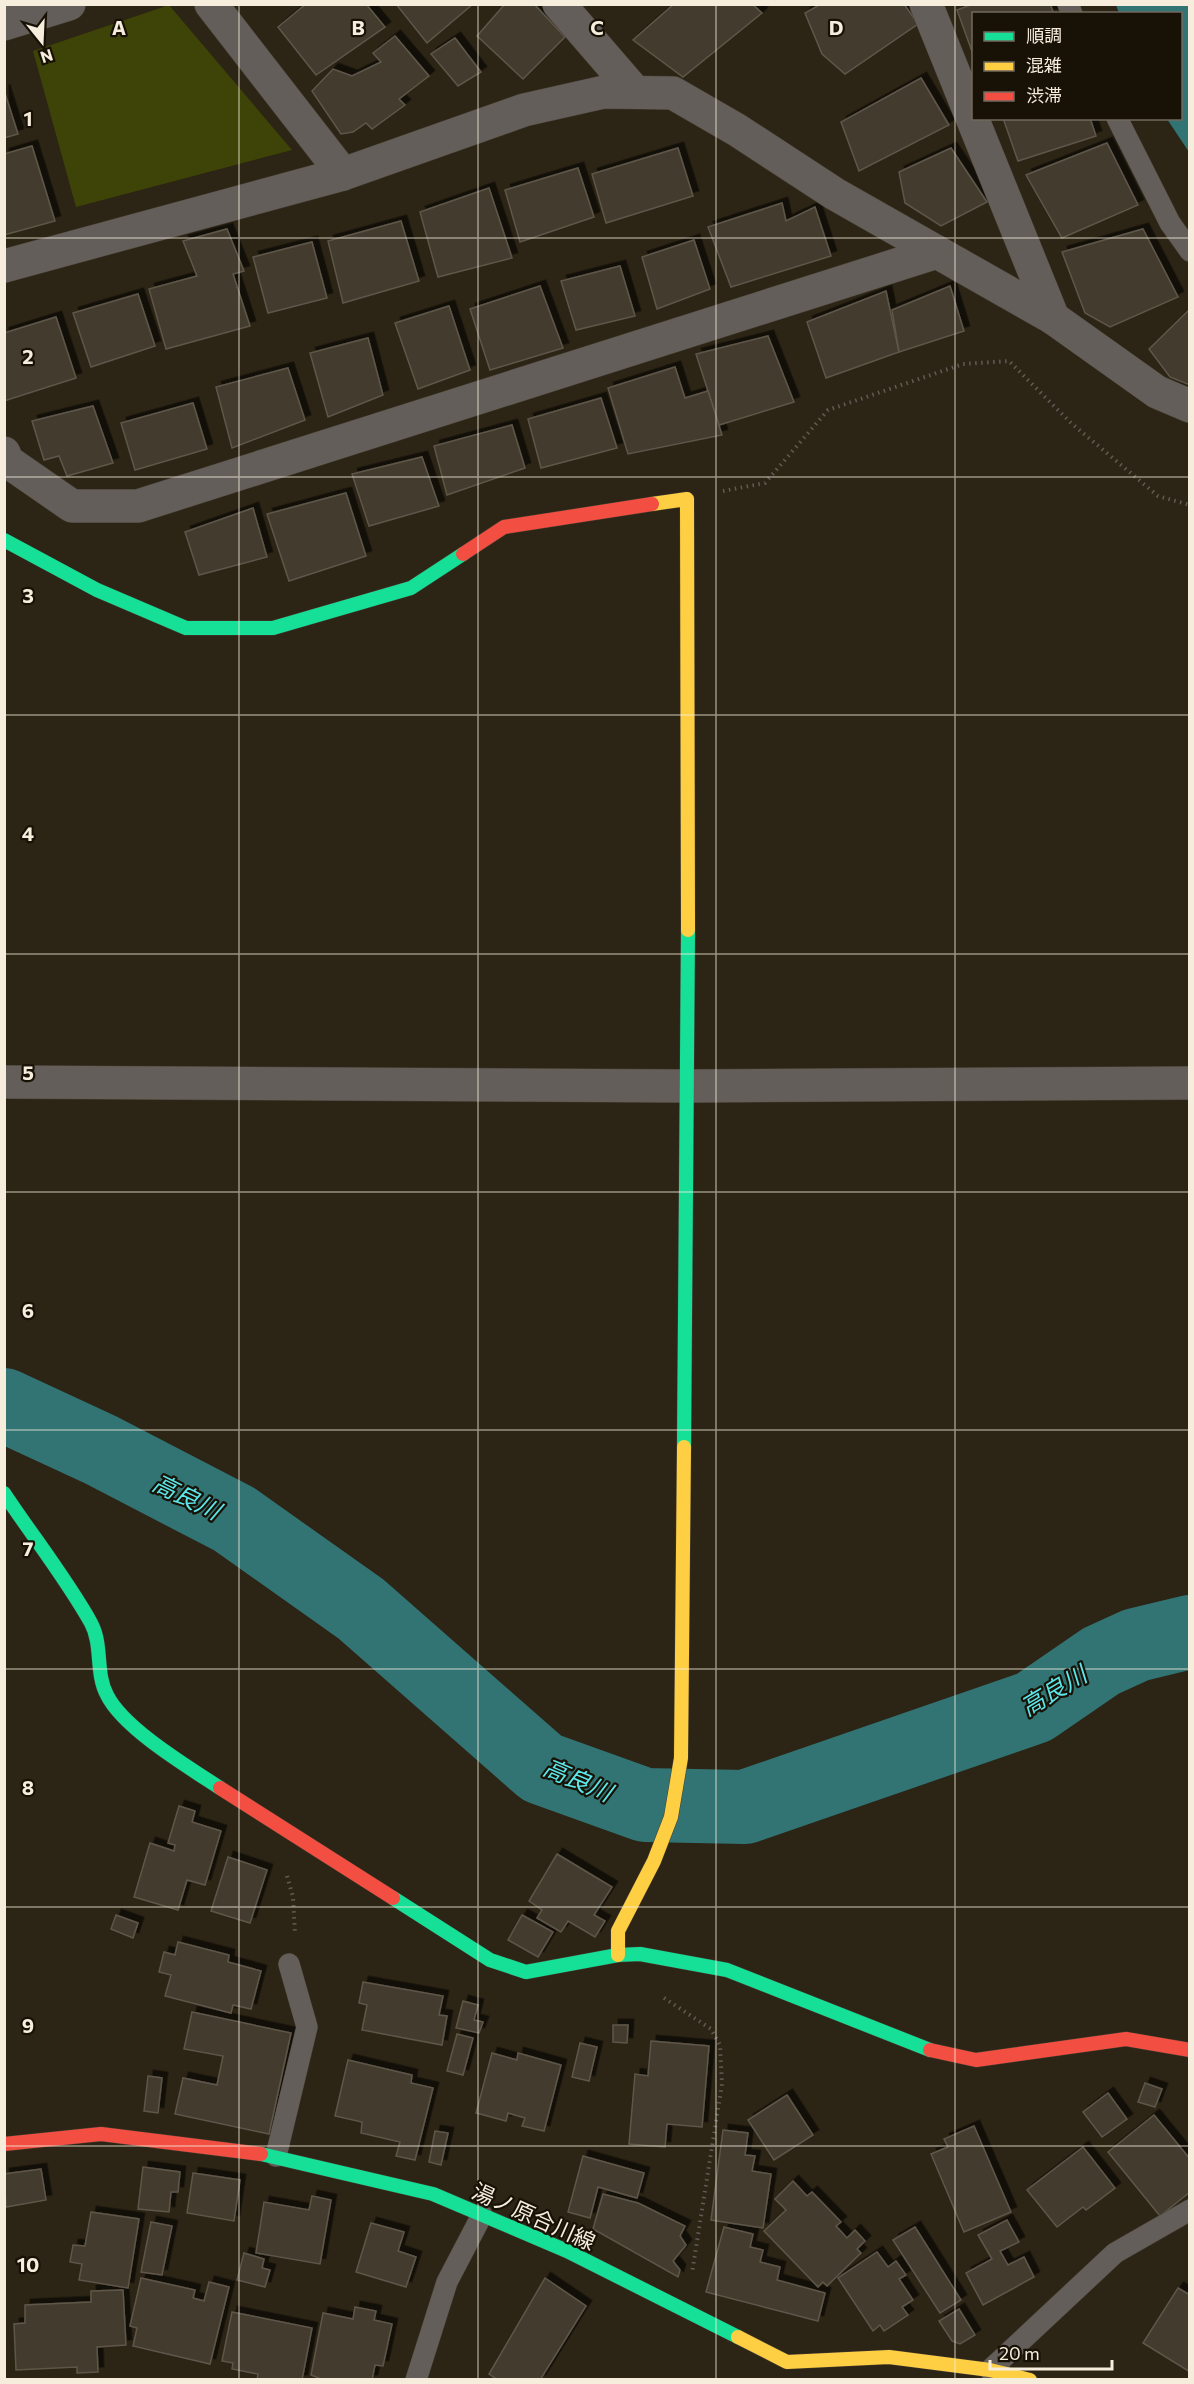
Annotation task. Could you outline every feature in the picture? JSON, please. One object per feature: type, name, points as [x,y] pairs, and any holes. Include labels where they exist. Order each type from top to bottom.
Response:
[{"type":"street","points":[[4,24],[69,4]]},
{"type":"street","points":[[211,4],[343,174]]},
{"type":"street","points":[[559,4],[635,92]]},
{"type":"street","points":[[926,4],[972,118]]},
{"type":"street","points":[[4,266],[343,174],[524,110],[604,92],[673,93],[737,130],[835,194],[1053,318],[1157,392],[1190,406]]},
{"type":"street","points":[[973,120],[1053,318]]},
{"type":"street","points":[[4,453],[7,460],[72,506],[138,506],[938,252]]},
{"type":"street","points":[[4,540],[97,591],[186,628],[273,628],[411,588],[504,527],[687,499],[688,1086],[681,1758],[671,1817],[654,1861],[618,1931],[618,1955]]},
{"type":"street","points":[[4,1082],[688,1086],[1190,1083]]},
{"type":"street","points":[[4,1493],[92,1625],[99,1653],[100,1674],[107,1696],[135,1728],[181,1762],[490,1960],[526,1972],[618,1955],[640,1954],[727,1970],[923,2049],[976,2060],[1126,2038],[1190,2050]]},
{"type":"street","name":"湯ノ原合川線","points":[[4,2144],[101,2134],[276,2156],[433,2194],[567,2251],[684,2312],[789,2371],[890,2357],[990,2370],[1030,2379]]},
{"type":"lane","points":[[1117,120],[1170,223],[1190,251]]},
{"type":"lane","points":[[276,2156],[307,2027],[289,1964]]},
{"type":"lane","points":[[990,2370],[1115,2253],[1190,2210]]},
{"type":"lane","points":[[416,2379],[447,2282],[482,2215]]},
{"type":"path","points":[[687,499],[765,483],[828,410],[963,364],[1009,361],[1071,423],[1158,496],[1190,505]]},
{"type":"path","points":[[287,1875],[293,1897],[295,1948],[289,1964]]},
{"type":"path","points":[[618,1955],[619,1964],[711,2029],[720,2045],[722,2084],[684,2312]]},
{"type":"green space","points":[[169,5],[292,150],[76,207],[33,51]]},
{"type":"water","points":[[1116,5],[1189,5],[1189,152],[1168,120],[1182,120],[1182,12],[1119,12]]},
{"type":"building","points":[[306,4],[366,4],[385,27],[316,75],[278,27]]},
{"type":"building","points":[[396,4],[473,4],[427,43]]},
{"type":"building","points":[[505,4],[534,4],[565,37],[523,79],[477,36]]},
{"type":"building","points":[[674,4],[752,4],[762,13],[683,77],[633,40]]},
{"type":"building","points":[[821,4],[904,4],[918,24],[845,74],[822,54],[805,13]]},
{"type":"building","points":[[973,4],[1050,4],[1053,12],[972,12],[972,51],[957,10]]},
{"type":"building","points":[[395,36],[429,76],[399,99],[405,105],[372,129],[366,123],[353,132],[341,134],[312,91],[333,69],[352,76],[381,62],[373,53]]},
{"type":"building","points":[[455,38],[481,72],[458,86],[431,54]]},
{"type":"building","points":[[921,78],[949,125],[859,171],[841,122]]},
{"type":"building","points":[[4,90],[18,134],[4,138]]},
{"type":"building","points":[[1004,120],[1091,120],[1096,136],[1018,161]]},
{"type":"building","points":[[1107,143],[1138,205],[1062,238],[1026,175]]},
{"type":"building","points":[[32,146],[55,221],[4,235],[4,154]]},
{"type":"building","points":[[678,148],[693,196],[606,223],[592,174]]},
{"type":"building","points":[[951,148],[987,202],[941,226],[905,203],[899,172]]},
{"type":"building","points":[[578,168],[594,217],[520,242],[505,190]]},
{"type":"building","points":[[489,188],[512,258],[438,277],[420,212]]},
{"type":"building","points":[[782,203],[786,221],[815,207],[831,256],[731,287],[708,227]]},
{"type":"building","points":[[401,221],[419,281],[343,303],[328,241]]},
{"type":"building","points":[[227,229],[244,271],[233,274],[250,326],[166,349],[149,289],[197,276],[183,241]]},
{"type":"building","points":[[1143,229],[1178,297],[1110,327],[1085,313],[1062,252]]},
{"type":"building","points":[[694,240],[710,289],[657,309],[642,257]]},
{"type":"building","points":[[312,242],[327,298],[268,313],[253,257]]},
{"type":"building","points":[[620,266],[635,316],[576,330],[561,281]]},
{"type":"building","points":[[540,286],[563,348],[490,370],[470,309]]},
{"type":"building","points":[[950,286],[964,331],[899,352],[892,310]]},
{"type":"building","points":[[886,291],[899,352],[826,378],[807,322]]},
{"type":"building","points":[[138,294],[155,346],[91,367],[73,313]]},
{"type":"building","points":[[449,306],[470,370],[418,389],[395,323]]},
{"type":"building","points":[[1190,309],[1190,385],[1170,377],[1149,349]]},
{"type":"building","points":[[56,317],[76,378],[4,401],[4,333]]},
{"type":"building","points":[[768,336],[794,402],[719,425],[696,354]]},
{"type":"building","points":[[368,338],[383,395],[328,417],[310,353]]},
{"type":"building","points":[[675,367],[685,398],[708,391],[722,435],[628,454],[608,388]]},
{"type":"building","points":[[288,368],[305,420],[232,448],[216,387]]},
{"type":"building","points":[[601,398],[617,448],[541,468],[528,419]]},
{"type":"building","points":[[193,403],[207,449],[135,470],[121,423]]},
{"type":"building","points":[[93,406],[113,463],[67,476],[59,456],[44,460],[32,421]]},
{"type":"building","points":[[512,425],[525,468],[447,495],[434,446]]},
{"type":"building","points":[[422,457],[439,506],[369,526],[352,474]]},
{"type":"building","points":[[346,493],[366,556],[289,581],[267,514]]},
{"type":"building","points":[[253,508],[267,557],[199,575],[185,532]]},
{"type":"building","points":[[179,1806],[195,1811],[192,1822],[221,1831],[205,1885],[187,1880],[178,1910],[134,1897],[150,1843],[174,1851],[175,1845],[168,1843]]},
{"type":"building","points":[[557,1854],[612,1887],[594,1915],[605,1921],[595,1937],[568,1921],[561,1932],[537,1918],[542,1910],[529,1901]]},
{"type":"building","points":[[228,1857],[267,1870],[250,1923],[211,1911]]},
{"type":"building","points":[[116,1915],[138,1923],[133,1938],[111,1929]]},
{"type":"building","points":[[522,1915],[553,1932],[538,1957],[508,1940]]},
{"type":"building","points":[[178,1942],[229,1955],[228,1962],[261,1971],[251,2009],[233,2005],[231,2013],[165,1996],[171,1975],[159,1972],[164,1952],[175,1955]]},
{"type":"building","points":[[363,1982],[443,1996],[439,2015],[447,2016],[442,2045],[362,2030],[367,2005],[359,2003]]},
{"type":"building","points":[[463,2001],[478,2005],[474,2020],[483,2022],[479,2033],[456,2028]]},
{"type":"building","points":[[192,2012],[291,2033],[269,2134],[175,2114],[183,2078],[217,2085],[223,2056],[184,2049]]},
{"type":"building","points":[[613,2025],[628,2025],[627,2043],[613,2042]]},
{"type":"building","points":[[457,2034],[473,2038],[463,2075],[447,2071]]},
{"type":"building","points":[[651,2041],[709,2046],[702,2127],[667,2124],[665,2147],[629,2144],[635,2074],[648,2076]]},
{"type":"building","points":[[580,2043],[597,2047],[589,2081],[572,2077]]},
{"type":"building","points":[[492,2053],[517,2060],[518,2053],[561,2065],[544,2131],[522,2126],[525,2118],[508,2113],[506,2121],[476,2113]]},
{"type":"building","points":[[348,2060],[412,2075],[411,2083],[433,2088],[415,2160],[396,2156],[400,2142],[361,2133],[362,2122],[335,2116]]},
{"type":"building","points":[[148,2076],[162,2078],[158,2113],[144,2111]]},
{"type":"building","points":[[1145,2083],[1162,2089],[1155,2107],[1138,2102]]},
{"type":"building","points":[[1108,2093],[1127,2119],[1102,2137],[1083,2112]]},
{"type":"building","points":[[787,2095],[813,2135],[774,2160],[748,2120]]},
{"type":"building","points":[[1154,2115],[1190,2159],[1190,2192],[1160,2216],[1108,2152]]},
{"type":"building","points":[[974,2126],[1011,2212],[964,2232],[931,2154],[948,2147],[944,2139]]},
{"type":"building","points":[[723,2130],[748,2133],[745,2155],[755,2156],[752,2171],[771,2174],[763,2228],[711,2220]]},
{"type":"building","points":[[435,2131],[448,2133],[441,2165],[429,2162]]},
{"type":"building","points":[[1083,2147],[1115,2188],[1086,2210],[1083,2207],[1057,2227],[1027,2190]]},
{"type":"building","points":[[583,2156],[644,2173],[637,2198],[598,2187],[590,2218],[568,2212]]},
{"type":"building","points":[[143,2167],[180,2172],[178,2192],[171,2192],[169,2212],[138,2209]]},
{"type":"building","points":[[41,2169],[46,2200],[6,2207],[4,2174]]},
{"type":"building","points":[[193,2173],[240,2180],[234,2221],[187,2213]]},
{"type":"building","points":[[793,2181],[807,2196],[812,2192],[841,2222],[836,2226],[847,2238],[855,2230],[865,2241],[857,2249],[861,2253],[827,2286],[823,2282],[818,2287],[764,2231],[786,2210],[775,2199]]},
{"type":"building","points":[[603,2194],[638,2203],[685,2226],[680,2236],[686,2245],[673,2261],[680,2270],[678,2277],[593,2229]]},
{"type":"building","points":[[312,2196],[331,2200],[320,2264],[256,2253],[264,2202],[309,2210]]},
{"type":"building","points":[[91,2212],[139,2219],[128,2288],[79,2280],[82,2264],[70,2262],[73,2245],[85,2246]]},
{"type":"building","points":[[1007,2220],[1019,2242],[1000,2251],[1008,2265],[1024,2257],[1034,2277],[983,2305],[966,2273],[992,2259],[978,2235]]},
{"type":"building","points":[[151,2222],[172,2226],[162,2275],[141,2272]]},
{"type":"building","points":[[371,2223],[404,2232],[398,2251],[416,2257],[406,2287],[356,2272]]},
{"type":"building","points":[[724,2227],[753,2234],[750,2247],[763,2250],[760,2262],[780,2267],[777,2280],[825,2293],[818,2321],[706,2292]]},
{"type":"building","points":[[915,2227],[961,2300],[940,2313],[893,2240]]},
{"type":"building","points":[[877,2252],[888,2267],[896,2261],[906,2275],[899,2279],[913,2300],[902,2307],[908,2315],[884,2331],[880,2325],[873,2331],[838,2278]]},
{"type":"building","points":[[244,2253],[264,2259],[262,2268],[270,2270],[265,2287],[237,2280]]},
{"type":"building","points":[[141,2278],[195,2290],[193,2298],[204,2301],[209,2282],[229,2287],[210,2364],[133,2346],[137,2328],[130,2326]]},
{"type":"building","points":[[545,2278],[586,2306],[540,2380],[498,2380],[489,2374]]},
{"type":"building","points":[[1178,2288],[1190,2295],[1190,2372],[1143,2343]]},
{"type":"building","points":[[123,2290],[126,2345],[97,2347],[98,2372],[77,2373],[77,2367],[16,2370],[14,2324],[25,2323],[25,2305],[91,2302],[91,2291]]},
{"type":"building","points":[[355,2307],[376,2311],[374,2320],[392,2324],[383,2366],[375,2365],[372,2380],[324,2380],[311,2375],[323,2313],[353,2319]]},
{"type":"building","points":[[959,2309],[975,2335],[960,2344],[952,2341],[939,2321]]},
{"type":"building","points":[[232,2312],[312,2328],[302,2380],[257,2380],[258,2374],[232,2369],[233,2363],[222,2361]]},
{"type":"waterway","name":"高良川","points":[[4,1405],[101,1450],[234,1519],[361,1609],[542,1768],[645,1805],[745,1807],[1034,1707],[1101,1661],[1136,1645],[1190,1632]]},
{"type":"traffic: fast","points":[[4,540],[97,590],[186,628],[273,628],[411,588],[463,554]]},
{"type":"traffic: fast","points":[[684,1447],[688,930]]},
{"type":"traffic: fast","points":[[4,1493],[91,1623],[97,1640],[103,1686],[115,1708],[157,1746],[220,1788]]},
{"type":"traffic: fast","points":[[393,1898],[490,1960],[526,1972],[618,1955],[640,1954],[727,1970],[930,2050]]},
{"type":"traffic: fast","points":[[261,2154],[433,2194],[567,2251],[738,2337]]},
{"type":"traffic: slow","points":[[652,504],[687,499],[688,930]]},
{"type":"traffic: slow","points":[[618,1955],[618,1931],[654,1861],[671,1817],[681,1758],[684,1447]]},
{"type":"traffic: slow","points":[[738,2337],[787,2362],[889,2357],[990,2370],[1030,2380]]},
{"type":"traffic: jam","points":[[463,554],[504,527],[652,504]]},
{"type":"traffic: jam","points":[[220,1788],[393,1898]]},
{"type":"traffic: jam","points":[[930,2050],[976,2060],[1126,2039],[1190,2050]]},
{"type":"traffic: jam","points":[[4,2144],[101,2134],[261,2154]]}]
